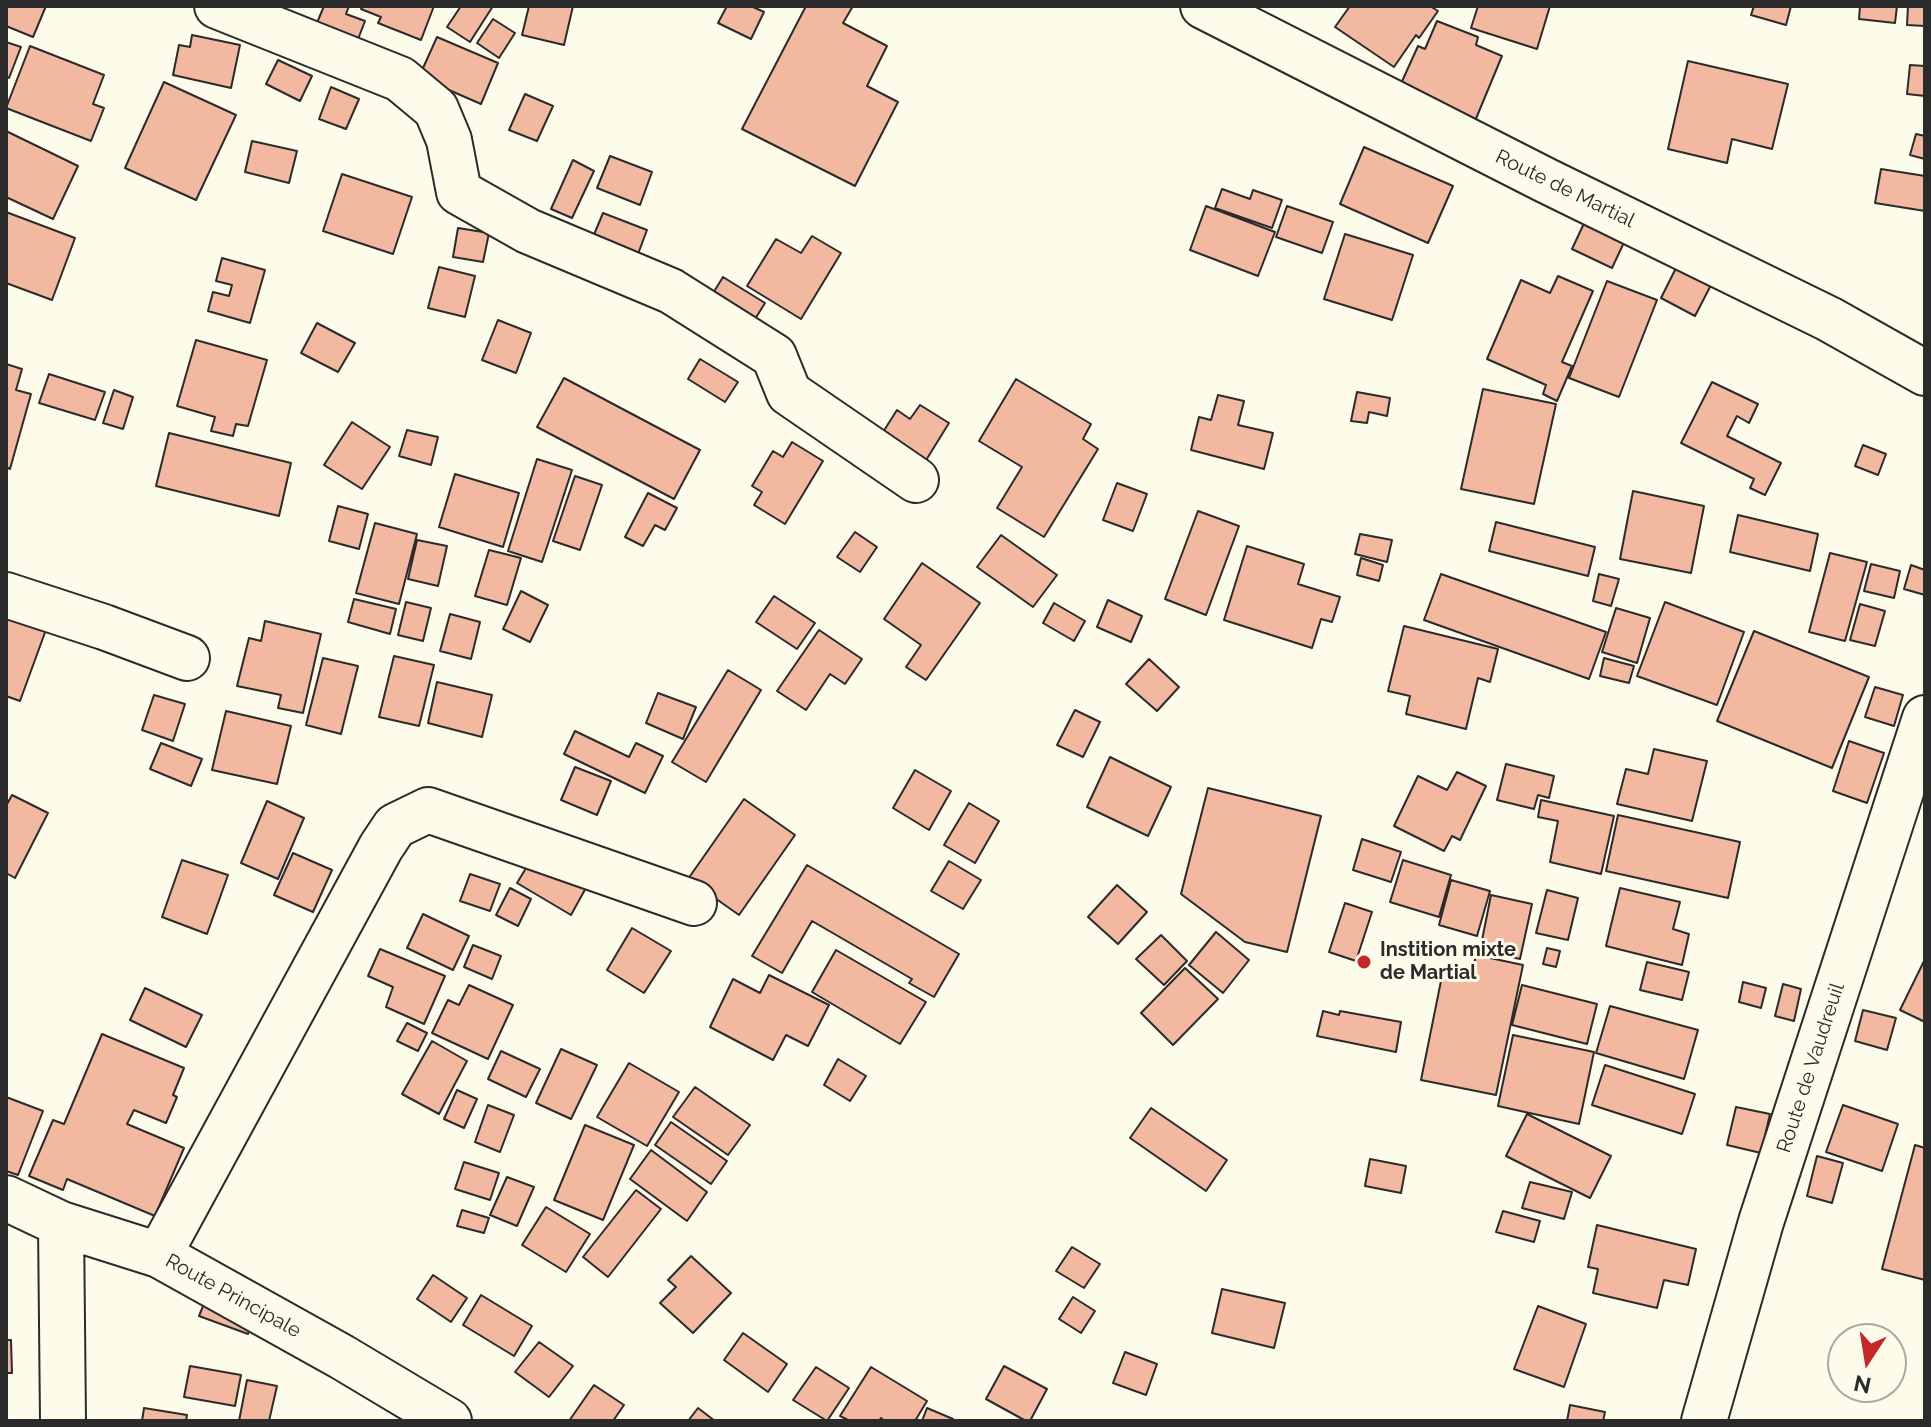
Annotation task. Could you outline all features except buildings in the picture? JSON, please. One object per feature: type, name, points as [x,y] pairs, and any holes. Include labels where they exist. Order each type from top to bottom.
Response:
[{"type":"street","points":[[217,6],[400,79],[436,109],[449,140],[459,192],[528,231],[671,291],[710,315],[774,356],[789,393],[916,480]]},
{"type":"street","name":"Route de Martial","points":[[1203,6],[1547,181],[1829,319],[1925,373]]},
{"type":"street","points":[[6,595],[187,658]]},
{"type":"street","name":"Route de Vaudreuil","points":[[1704,1421],[1766,1207],[1925,718]]},
{"type":"street","points":[[159,1255],[373,861],[395,826],[428,810],[694,903]]},
{"type":"street","name":"Route Principale","points":[[6,1198],[61,1224],[159,1255],[449,1421]]},
{"type":"street","points":[[61,1224],[63,1421]]},
{"type":"place","name":"Instition mixte de Martial","points":[[1364,962]]}]
